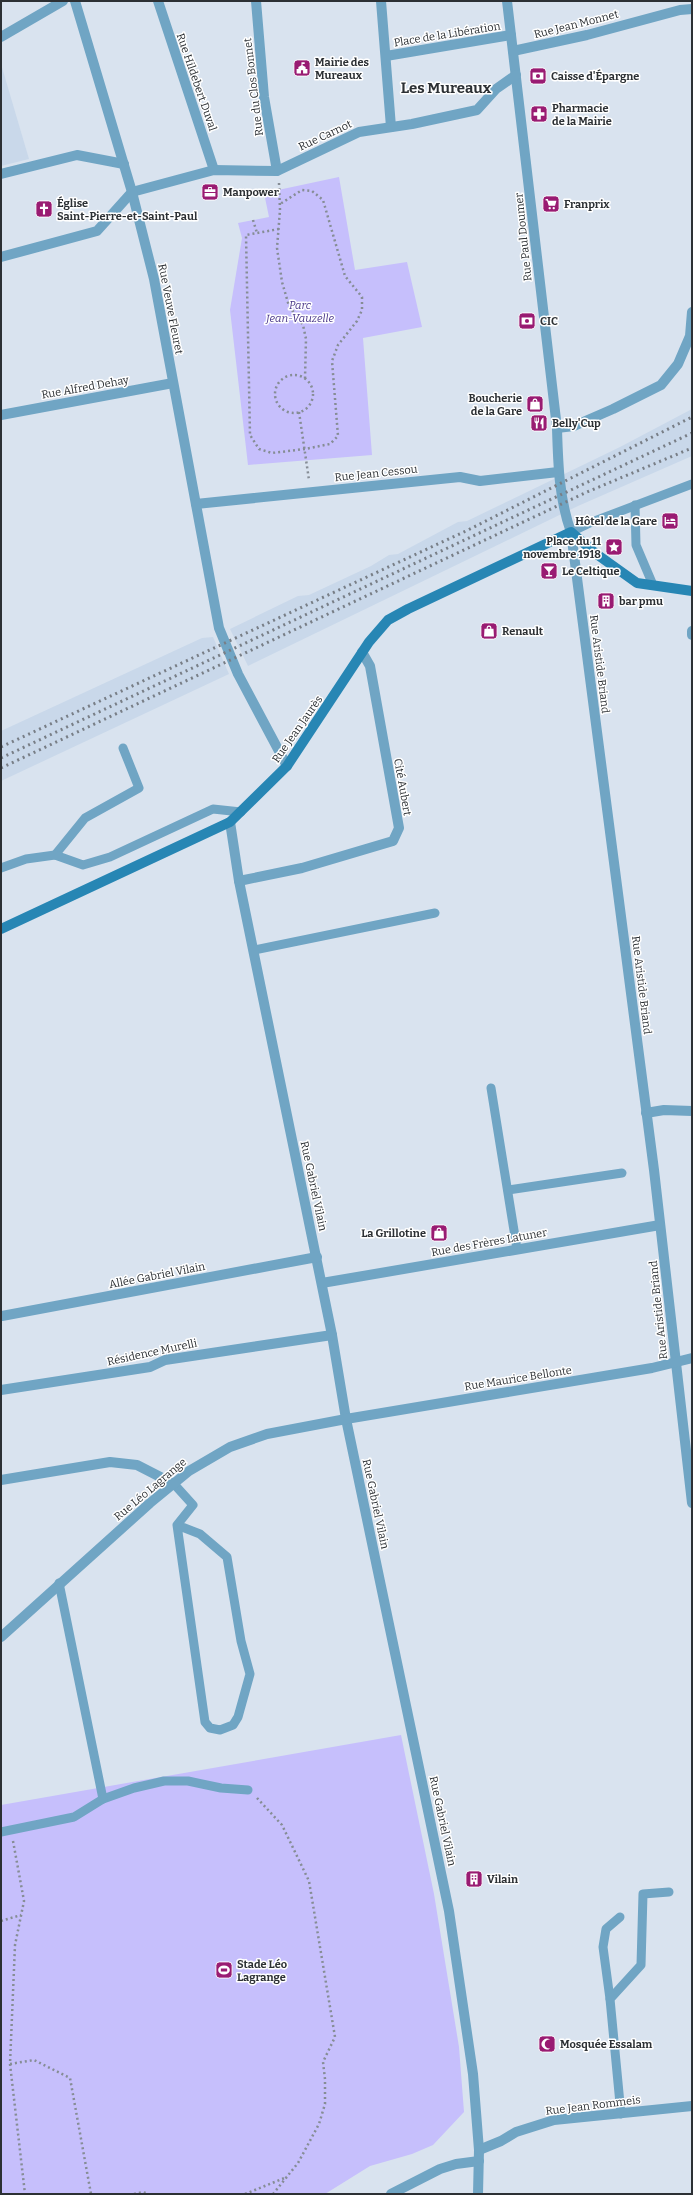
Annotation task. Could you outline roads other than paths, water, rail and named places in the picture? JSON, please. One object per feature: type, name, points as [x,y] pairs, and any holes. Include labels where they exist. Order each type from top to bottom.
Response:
[{"type":"main road","points":[[571,532],[595,554],[637,583],[692,591]]},
{"type":"main road","name":"Rue Jean Jaurès","points":[[1,929],[230,822],[287,766],[362,652],[382,626],[396,615],[571,532]]},
{"type":"street","points":[[1,38],[63,1]]},
{"type":"street","name":"Rue Veuve Fleuret","points":[[75,1],[132,192],[154,279],[219,628],[238,674],[287,766]]},
{"type":"street","name":"Rue Hildebert Duval","points":[[158,1],[214,170]]},
{"type":"street","name":"Rue du Clos Bonnet","points":[[256,1],[264,97],[277,171]]},
{"type":"street","points":[[380,1],[391,127]]},
{"type":"street","name":"Rue Paul Doumer","points":[[507,1],[557,428],[558,472]]},
{"type":"street","name":"Rue Jean Monnet","points":[[513,51],[587,35],[680,10],[692,9]]},
{"type":"street","name":"Place de la Libération","points":[[386,56],[511,35]]},
{"type":"street","name":"Rue Carnot","points":[[132,192],[214,170],[277,171],[359,132],[477,110],[496,89],[516,75]]},
{"type":"street","points":[[1,174],[77,155],[124,164]]},
{"type":"street","points":[[1,257],[97,231],[132,192]]},
{"type":"street","points":[[557,428],[580,423],[613,409],[661,384],[678,364],[690,336],[692,312]]},
{"type":"street","name":"Rue Alfred Dehay","points":[[1,415],[173,383]]},
{"type":"street","name":"Rue Jean Cessou","points":[[196,504],[460,477],[480,481],[558,472]]},
{"type":"street","name":"Rue Aristide Briand","points":[[558,472],[566,517],[571,532],[660,1225],[692,1503]]},
{"type":"street","name":"Cité Aubert","points":[[239,880],[302,868],[393,841],[399,828],[370,666],[362,652]]},
{"type":"street","name":"Rue Gabriel Vilain","points":[[230,822],[239,880],[317,1257],[346,1419],[449,1911],[473,2074],[479,2150],[478,2194]]},
{"type":"street","points":[[646,1113],[664,1110],[692,1111]]},
{"type":"street","name":"Rue des Frères Latuner","points":[[322,1283],[660,1225]]},
{"type":"street","name":"Allée Gabriel Vilain","points":[[2,1316],[317,1257]]},
{"type":"street","name":"Résidence Murelli","points":[[1,1390],[150,1367],[165,1360],[332,1335]]},
{"type":"street","name":"Rue Maurice Bellonte","points":[[346,1419],[652,1368],[692,1358]]},
{"type":"street","name":"Rue Léo Lagrange","points":[[1,1637],[59,1583],[150,1503],[199,1465],[230,1447],[267,1434],[346,1419]]},
{"type":"street","points":[[1,1480],[110,1462],[137,1466],[151,1471],[174,1484]]},
{"type":"street","name":"Rue Jean Rommeis","points":[[479,2150],[502,2141],[516,2132],[554,2120],[692,2106]]},
{"type":"street","points":[[391,2194],[440,2169],[456,2164],[479,2161]]},
{"type":"lane","points":[[571,532],[635,505],[692,484]]},
{"type":"lane","points":[[635,505],[636,545],[653,585]]},
{"type":"lane","points":[[55,855],[85,818],[139,788],[123,748]]},
{"type":"lane","points":[[1,868],[26,859],[55,855],[83,865],[110,857],[213,809],[241,812]]},
{"type":"lane","points":[[254,950],[435,913]]},
{"type":"lane","points":[[491,1088],[517,1249]]},
{"type":"lane","points":[[508,1190],[622,1173]]},
{"type":"lane","points":[[174,1484],[192,1505],[177,1525],[205,1722],[210,1728],[220,1730],[233,1725],[238,1717],[250,1674],[241,1642],[227,1557],[200,1534],[177,1525]]},
{"type":"lane","points":[[59,1583],[103,1799]]},
{"type":"lane","points":[[1,1832],[74,1818],[103,1799],[134,1788],[164,1781],[188,1781],[221,1788],[248,1790]]},
{"type":"lane","points":[[610,1999],[641,1965],[643,1894],[669,1892]]},
{"type":"lane","points":[[620,1917],[606,1929],[603,1947],[610,1999],[621,2114]]},
{"type":"railway","points":[[1,747],[468,530],[692,417]]},
{"type":"railway","points":[[1,758],[692,433]]},
{"type":"railway","points":[[1,768],[587,492],[692,448]]},
{"type":"place","name":"Mairie des Mureaux","points":[[302,68]]},
{"type":"place","name":"Caisse d'Épargne","points":[[538,76]]},
{"type":"place","name":"Pharmacie de la Mairie","points":[[539,114]]},
{"type":"place","name":"Manpower","points":[[210,192]]},
{"type":"place","name":"Franprix","points":[[551,204]]},
{"type":"place","name":"Église Saint-Pierre-et-Saint-Paul","points":[[44,209]]},
{"type":"place","name":"CIC","points":[[527,321]]},
{"type":"place","name":"Boucherie de la Gare","points":[[535,404]]},
{"type":"place","name":"Belly'Cup","points":[[539,423]]},
{"type":"place","name":"Hôtel de la Gare","points":[[670,521]]},
{"type":"place","name":"Place du 11 novembre 1918","points":[[614,547]]},
{"type":"place","name":"Le Celtique","points":[[549,571]]},
{"type":"place","name":"bar pmu","points":[[606,601]]},
{"type":"place","name":"Renault","points":[[489,631]]},
{"type":"place","name":"La Grillotine","points":[[439,1233]]},
{"type":"place","name":"Vilain","points":[[474,1879]]},
{"type":"place","name":"Stade Léo Lagrange","points":[[224,1970]]},
{"type":"place","name":"Mosquée Essalam","points":[[547,2044]]},
{"type":"district","name":"Les Mureaux","points":[[446,88]]},
{"type":"park label","name":"Parc Jean-Vauzelle","points":[[300,311]]}]
